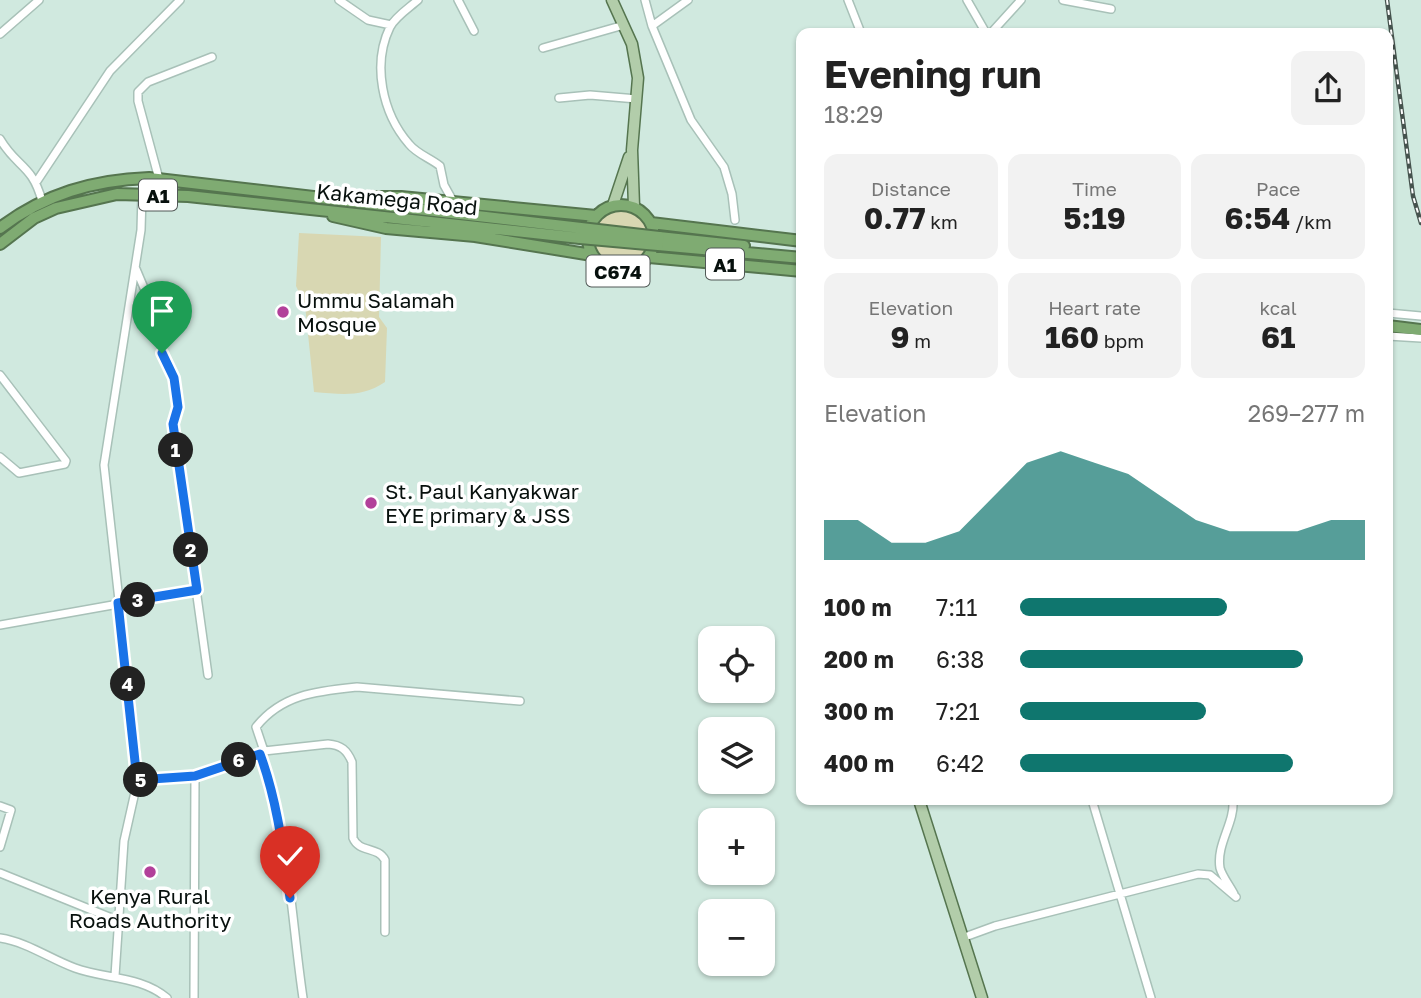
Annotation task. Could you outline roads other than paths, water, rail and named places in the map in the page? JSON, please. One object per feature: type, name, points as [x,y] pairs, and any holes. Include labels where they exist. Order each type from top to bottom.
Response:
[{"type":"highway","name":"A1","points":[[0,228],[42,201],[91,183],[117,179],[159,179],[796,252]]},
{"type":"highway","name":"Kakamega Road","points":[[0,244],[34,218],[55,208],[117,194],[188,196],[796,257]]},
{"type":"highway","name":"A1","points":[[326,199],[361,195],[596,216]]},
{"type":"highway","points":[[596,216],[613,205],[634,206],[651,223]]},
{"type":"highway","name":"A1","points":[[327,211],[337,219],[352,223],[475,236],[592,255]]},
{"type":"highway","name":"C674","points":[[596,216],[588,235],[592,255],[608,269],[618,271],[639,266],[649,257],[655,240],[651,223]]},
{"type":"highway","name":"A1","points":[[651,223],[796,240]]},
{"type":"highway","name":"A1","points":[[649,257],[796,270]]},
{"type":"highway","points":[[1393,323],[1421,324]]},
{"type":"highway","points":[[1393,324],[1421,330]]},
{"type":"main road","points":[[612,0],[636,58],[637,99],[632,150],[634,206]]},
{"type":"main road","points":[[613,205],[632,150]]},
{"type":"main road","points":[[921,805],[982,998]]},
{"type":"street","points":[[0,34],[39,0]]},
{"type":"street","points":[[37,181],[110,71],[180,0]]},
{"type":"street","points":[[339,0],[368,20],[391,25]]},
{"type":"street","points":[[418,0],[391,25],[381,65],[383,92],[390,112],[410,146],[440,166],[444,186],[454,203]]},
{"type":"street","points":[[458,0],[474,31]]},
{"type":"street","points":[[645,0],[652,26],[691,120],[724,167],[733,194],[735,220]]},
{"type":"street","points":[[652,26],[688,0]]},
{"type":"street","points":[[848,0],[859,28]]},
{"type":"street","points":[[968,0],[985,28]]},
{"type":"street","points":[[993,28],[1021,0]]},
{"type":"street","points":[[1063,0],[1111,9]]},
{"type":"street","points":[[542,48],[624,25]]},
{"type":"street","points":[[159,179],[138,101],[138,92],[148,82],[212,57]]},
{"type":"street","points":[[559,98],[590,95],[637,99]]},
{"type":"street","points":[[0,139],[10,155],[27,168],[37,181],[42,201]]},
{"type":"street","points":[[115,976],[124,841],[137,780],[104,452],[135,268],[142,195]]},
{"type":"street","points":[[135,268],[155,314],[163,357],[174,378],[178,407],[173,424],[208,675]]},
{"type":"street","points":[[1393,313],[1421,316]]},
{"type":"street","points":[[1393,336],[1421,338]]},
{"type":"street","points":[[0,374],[66,461],[65,464],[19,473],[0,457]]},
{"type":"street","points":[[0,625],[197,590]]},
{"type":"street","points":[[303,998],[283,842],[256,727],[267,713],[305,693],[357,687],[520,701]]},
{"type":"street","points":[[137,780],[195,776],[262,752],[337,745],[349,754],[352,762],[353,838],[360,847],[379,852],[385,860],[385,932]]},
{"type":"street","points":[[194,998],[195,776]]},
{"type":"street","points":[[1094,805],[1151,998]]},
{"type":"street","points":[[962,938],[995,926],[1198,874],[1210,875],[1236,897],[1220,868],[1222,845],[1234,816],[1233,805]]},
{"type":"street","points":[[0,806],[11,810],[0,848]]},
{"type":"street","points":[[1,875],[119,921]]},
{"type":"street","points":[[0,938],[40,950],[74,968],[115,976],[156,990],[167,998]]},
{"type":"railway","points":[[1387,0],[1391,28]]},
{"type":"railway","points":[[1393,45],[1413,196],[1421,223]]},
{"type":"place","name":"Ummu Salamah Mosque","points":[[283,312]]},
{"type":"place","name":"St. Paul Kanyakwar EYE primary & JSS","points":[[371,503]]},
{"type":"place","name":"Kenya Rural Roads Authority","points":[[150,872]]}]
